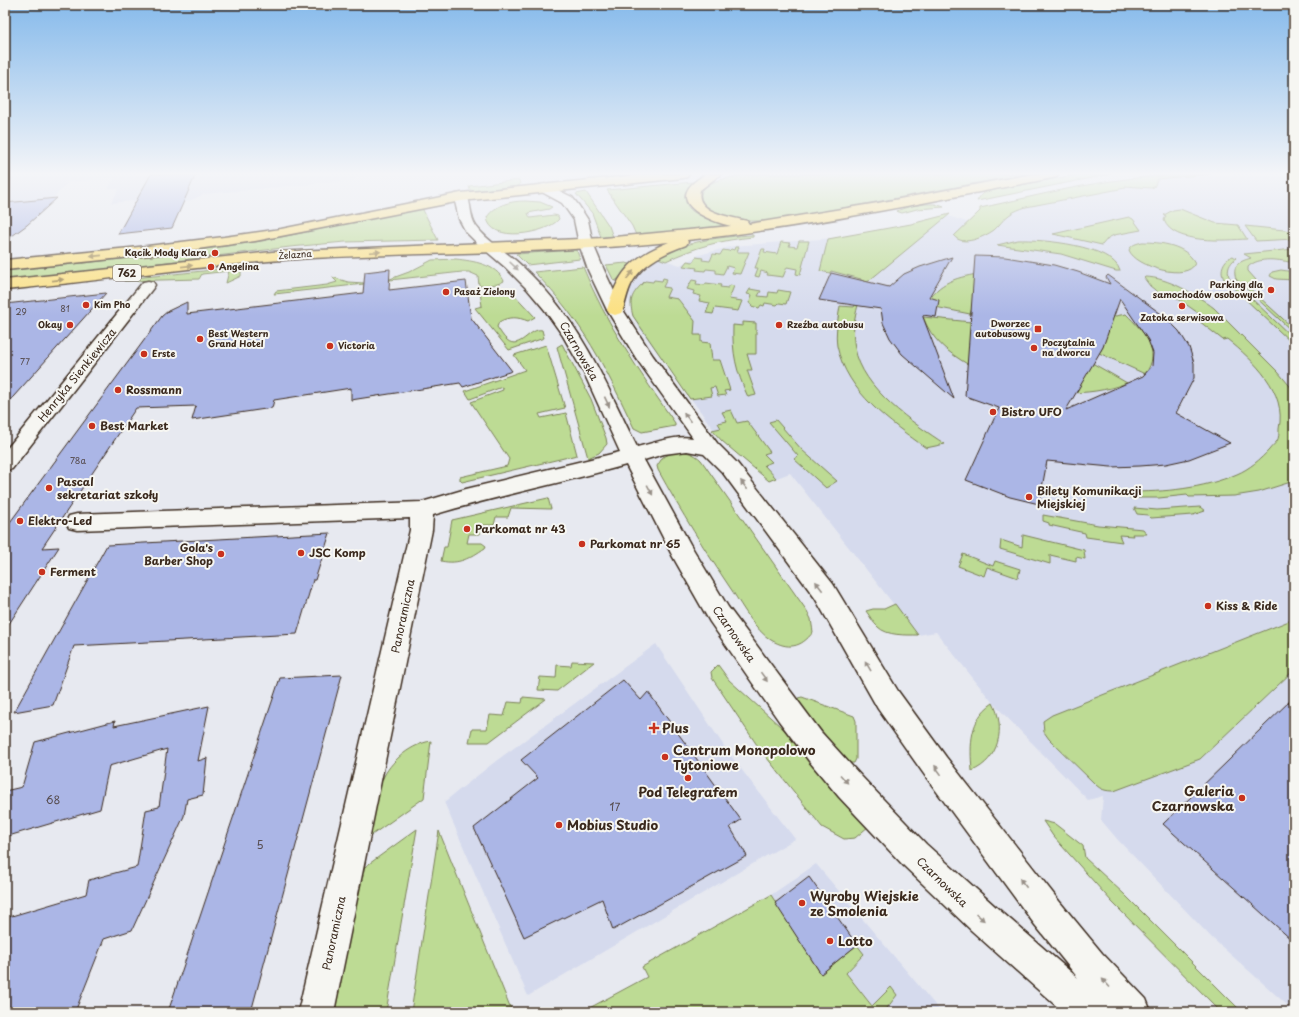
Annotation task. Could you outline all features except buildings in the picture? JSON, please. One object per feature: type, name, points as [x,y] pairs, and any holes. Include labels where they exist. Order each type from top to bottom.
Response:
[{"type":"main road","name":"762","points":[[5,265],[181,247],[256,237],[339,221]]},
{"type":"main road","points":[[728,221],[737,224],[767,226]]},
{"type":"main road","name":"762","points":[[586,244],[700,234],[793,221]]},
{"type":"main road","points":[[615,310],[626,278],[634,269],[661,250],[700,234]]},
{"type":"main road","name":"Żelazna","points":[[5,285],[290,256],[586,244]]},
{"type":"street","name":"Czarnowska","points":[[466,221],[472,230],[509,262],[534,287],[550,305],[566,327],[592,372],[632,456],[687,561],[716,610],[817,748],[892,832],[931,872],[1003,938],[1091,1012]]},
{"type":"street","points":[[581,221],[586,244],[594,266],[615,310],[645,358],[710,448],[730,468],[824,591],[888,700],[962,802],[1047,914],[1133,1012]]},
{"type":"street","name":"Henryka Sienkiewicza","points":[[5,464],[148,285]]},
{"type":"street","points":[[77,522],[422,510],[466,497],[585,469],[676,444],[710,448]]},
{"type":"street","name":"Panoramiczna","points":[[316,1012],[421,530],[422,510]]},
{"type":"shaded area","points":[[5,221],[30,221],[19,231],[5,240]]},
{"type":"shaded area","points":[[921,221],[965,221],[970,223],[974,221],[1294,221],[1294,1011],[1212,938],[1118,840],[1101,820],[1103,796],[1088,800],[993,703],[936,632],[918,635],[790,473],[769,481],[722,441],[638,326],[633,316],[629,300],[631,289],[638,276],[658,258],[680,265],[699,255],[733,246],[834,238]]},
{"type":"shaded area","points":[[656,644],[728,752],[795,839],[528,996],[444,802],[496,761]]},
{"type":"shaded area","points":[[816,864],[941,1012],[884,1012],[873,1006],[846,973],[864,955],[821,974],[771,895]]},
{"type":"green space","points":[[357,221],[429,221],[438,240],[345,242],[290,247],[5,280],[5,271],[178,253],[262,241]]},
{"type":"green space","points":[[489,221],[556,221],[543,229],[519,234],[497,231],[490,225]]},
{"type":"green space","points":[[595,221],[606,221],[613,237],[601,237]]},
{"type":"green space","points":[[629,221],[717,221],[723,226],[636,235]]},
{"type":"green space","points":[[921,221],[941,221],[865,284],[857,296],[861,279],[831,271],[830,273],[820,271],[828,239]]},
{"type":"green space","points":[[969,221],[1002,221],[994,230],[974,240],[963,241],[954,236]]},
{"type":"green space","points":[[1109,221],[1135,221],[1141,230],[1114,235],[1108,238],[1102,245],[1053,234]]},
{"type":"green space","points":[[1165,221],[1211,221],[1238,225],[1247,239],[1201,239],[1178,234],[1169,228]]},
{"type":"green space","points":[[1245,226],[1294,231],[1294,239],[1256,241]]},
{"type":"green space","points":[[753,235],[753,237],[708,245],[666,261],[658,258],[680,247],[704,240]]},
{"type":"green space","points":[[1018,240],[1075,245],[1104,255],[1115,262],[1120,271],[1061,254],[997,245]]},
{"type":"green space","points":[[799,241],[809,241],[800,275],[796,274],[797,269],[787,267],[783,277],[767,275],[768,273],[761,271],[759,277],[755,276],[758,268],[755,268],[762,249],[765,249],[764,252],[777,254],[781,242],[790,243],[789,246],[797,247]]},
{"type":"green space","points":[[1142,242],[1164,244],[1179,248],[1191,257],[1195,263],[1191,269],[1173,272],[1151,267],[1133,256],[1129,250],[1133,245]]},
{"type":"green space","points":[[735,247],[739,247],[737,252],[749,252],[740,274],[732,273],[734,268],[727,266],[723,274],[716,273],[716,270],[696,270],[697,268],[683,266],[687,261],[693,262],[696,257],[703,258],[702,260],[710,261],[713,254],[720,255],[723,250],[734,250]]},
{"type":"green space","points":[[1294,249],[1294,263],[1264,260],[1258,261],[1248,267],[1248,271],[1256,280],[1253,284],[1245,284],[1294,329],[1294,333],[1236,279],[1235,270],[1239,263],[1251,258],[1244,254]]},
{"type":"green space","points":[[577,251],[580,259],[527,265],[516,254]]},
{"type":"green space","points":[[1233,256],[1236,258],[1229,267],[1229,277],[1294,339],[1294,345],[1224,279],[1222,272],[1223,265],[1230,257]]},
{"type":"green space","points":[[456,259],[477,262],[490,267],[500,275],[504,281],[498,284],[479,286],[478,276],[469,272],[390,280],[432,260]]},
{"type":"green space","points":[[630,264],[617,280],[614,281],[606,265]]},
{"type":"green space","points":[[583,267],[602,308],[624,348],[675,423],[675,426],[642,432],[634,428],[603,365],[580,327],[551,290],[534,272]]},
{"type":"green space","points":[[232,268],[241,271],[241,276],[226,283],[229,271],[202,274],[199,279],[124,281],[125,279]]},
{"type":"green space","points":[[1281,270],[1294,272],[1294,280],[1276,279],[1270,276],[1272,272]]},
{"type":"green space","points":[[984,273],[970,314],[925,305],[936,290],[943,285],[965,276]]},
{"type":"green space","points":[[332,277],[348,282],[364,284],[274,294],[276,291],[327,285],[337,282]]},
{"type":"green space","points":[[663,278],[667,279],[663,287],[670,288],[666,297],[678,299],[695,321],[694,335],[701,335],[701,342],[710,343],[712,360],[720,360],[730,390],[724,391],[726,395],[718,396],[715,387],[710,388],[712,396],[690,399],[633,316],[631,300],[637,289],[645,281],[662,281]]},
{"type":"green space","points":[[1144,278],[1172,283],[1190,292],[1214,308],[1278,372],[1294,391],[1294,481],[1259,492],[1234,496],[1189,497],[1187,495],[1159,498],[1130,498],[1127,492],[1183,489],[1224,479],[1241,472],[1259,460],[1277,441],[1279,435],[1280,415],[1278,402],[1266,378],[1257,367],[1227,339],[1223,340],[1199,321],[1201,315],[1174,296],[1159,293],[1150,286]]},
{"type":"green space","points":[[692,280],[697,281],[696,284],[705,285],[706,283],[721,285],[720,287],[728,288],[730,285],[734,286],[729,299],[742,301],[738,311],[715,308],[713,314],[706,313],[710,303],[699,301],[701,296],[693,294],[694,291],[687,289]]},
{"type":"green space","points":[[509,289],[535,317],[528,321],[514,318],[499,322],[497,327],[503,336],[512,343],[516,343],[533,332],[542,330],[544,338],[509,350],[475,308],[482,306],[480,292]]},
{"type":"green space","points":[[750,289],[761,291],[758,296],[768,297],[769,292],[777,293],[778,290],[790,292],[786,304],[779,303],[777,305],[765,303],[764,306],[761,305],[759,308],[751,306],[752,304],[749,303],[752,295],[747,294]]},
{"type":"green space","points":[[855,305],[858,305],[854,326],[855,348],[860,363],[868,377],[878,391],[891,404],[918,426],[945,444],[926,448],[885,417],[860,392],[850,378],[842,363],[836,341],[840,306],[854,307]]},
{"type":"green space","points":[[1126,314],[1139,327],[1149,342],[1152,357],[1150,366],[1145,374],[1099,353],[1104,344],[1104,340],[1094,320]]},
{"type":"green space","points":[[923,317],[971,322],[969,365],[941,345],[931,332]]},
{"type":"green space","points":[[743,322],[756,323],[756,354],[747,354],[752,370],[747,370],[756,395],[748,397],[740,379],[733,344],[733,325],[743,326]]},
{"type":"green space","points":[[562,344],[591,399],[606,438],[607,444],[599,453],[588,458],[557,347]]},
{"type":"green space","points":[[546,345],[565,408],[539,414],[541,418],[566,413],[577,455],[462,482],[460,477],[507,466],[509,459],[471,402],[503,390],[502,387],[470,399],[465,391],[525,370],[514,355]]},
{"type":"green space","points":[[1087,360],[1127,383],[1096,391],[1064,393]]},
{"type":"green space","points":[[731,410],[737,423],[747,421],[770,452],[764,454],[772,462],[764,465],[776,478],[769,481],[722,441],[712,430],[721,428],[718,423],[727,421],[722,412]]},
{"type":"green space","points":[[776,420],[802,450],[837,481],[826,488],[794,459],[798,456],[769,422]]},
{"type":"green space","points":[[677,451],[690,453],[701,460],[807,611],[811,619],[813,632],[804,641],[794,646],[789,646],[771,640],[760,631],[745,611],[694,532],[658,470],[657,466],[663,457]]},
{"type":"green space","points":[[548,498],[551,509],[511,508],[508,517],[496,517],[494,525],[482,525],[480,534],[469,534],[467,543],[482,543],[486,546],[474,555],[459,561],[441,561],[444,547],[447,547],[452,520]]},
{"type":"green space","points":[[1200,507],[1205,511],[1193,515],[1151,518],[1148,515],[1137,514],[1134,508],[1157,510]]},
{"type":"green space","points":[[1043,515],[1098,525],[1143,529],[1147,534],[1132,534],[1133,536],[1119,535],[1122,542],[1086,537],[1085,533],[1049,525],[1049,523],[1043,521]]},
{"type":"green space","points":[[1023,535],[1084,550],[1085,559],[1076,557],[1076,561],[1050,555],[1050,564],[1000,549],[1001,540],[1022,547]]},
{"type":"green space","points":[[963,554],[993,566],[995,561],[1020,569],[1018,578],[987,567],[984,576],[958,566]]},
{"type":"green space","points":[[895,604],[918,635],[886,632],[876,625],[866,611],[873,609],[884,609]]},
{"type":"green space","points":[[1294,619],[1294,670],[1200,759],[1114,791],[1106,790],[1099,788],[1049,739],[1044,732],[1043,721],[1052,715]]},
{"type":"green space","points":[[572,661],[594,662],[557,691],[538,690],[540,677],[556,678],[557,665],[571,666]]},
{"type":"green space","points":[[718,665],[729,680],[791,736],[869,826],[855,838],[844,839],[822,827],[759,748],[712,678],[711,672]]},
{"type":"green space","points":[[523,697],[546,699],[489,742],[469,742],[472,729],[487,729],[490,715],[504,716],[508,702],[522,703]]},
{"type":"green space","points":[[802,697],[854,716],[856,721],[856,759],[854,763],[848,763],[799,703],[798,698]]},
{"type":"green space","points":[[993,703],[999,723],[998,742],[988,759],[981,766],[972,771],[971,742],[975,725],[985,709]]},
{"type":"green space","points":[[431,741],[424,798],[369,837],[375,805],[384,776],[392,764],[404,753],[417,745]]},
{"type":"green space","points":[[1043,821],[1055,824],[1083,846],[1085,858],[1124,894],[1242,1012],[1221,1012],[1112,902],[1053,836]]},
{"type":"green space","points":[[417,829],[386,1012],[332,1012],[362,869]]},
{"type":"green space","points":[[439,831],[511,1009],[506,1012],[411,1012]]},
{"type":"green space","points":[[771,895],[821,974],[857,945],[864,954],[846,973],[872,1006],[891,987],[897,995],[884,1012],[582,1012],[647,977],[642,967]]},
{"type":"place","name":"Kącik Mody Klara","points":[[215,253]]},
{"type":"place","name":"Angelina","points":[[211,267]]},
{"type":"place","name":"Parking dla samochodów osobowych","points":[[1271,290]]},
{"type":"place","name":"Pasaż Zielony","points":[[446,292]]},
{"type":"place","name":"Kim Pho","points":[[86,305]]},
{"type":"place","name":"Zatoka serwisowa","points":[[1182,306]]},
{"type":"place","name":"Okay","points":[[70,325]]},
{"type":"place","name":"Rzeźba autobusu","points":[[779,325]]},
{"type":"place","name":"Dworzec autobusowy","points":[[1038,329]]},
{"type":"place","name":"Best Western Grand Hotel","points":[[200,339]]},
{"type":"place","name":"Victoria","points":[[330,346]]},
{"type":"place","name":"Poczytalnia na dworcu","points":[[1034,348]]},
{"type":"place","name":"Erste","points":[[144,354]]},
{"type":"place","name":"Rossmann","points":[[118,390]]},
{"type":"place","name":"Bistro UFO","points":[[993,412]]},
{"type":"place","name":"Best Market","points":[[92,426]]},
{"type":"place","name":"Pascal sekretariat szkoły","points":[[49,488]]},
{"type":"place","name":"Bilety Komunikacji Miejskiej","points":[[1029,497]]},
{"type":"place","name":"Elektro-Led","points":[[20,521]]},
{"type":"place","name":"Parkomat nr 43","points":[[467,529]]},
{"type":"place","name":"Parkomat nr 65","points":[[582,544]]},
{"type":"place","name":"JSC Komp","points":[[301,553]]},
{"type":"place","name":"Gola's Barber Shop","points":[[221,554]]},
{"type":"place","name":"Ferment","points":[[42,572]]},
{"type":"place","name":"Kiss & Ride","points":[[1208,606]]},
{"type":"place","name":"Plus","points":[[654,728]]},
{"type":"place","name":"Centrum Monopolowo Tytoniowe","points":[[665,757]]},
{"type":"place","name":"Pod Telegrafem","points":[[688,778]]},
{"type":"place","name":"Galeria Czarnowska","points":[[1242,798]]},
{"type":"place","name":"Mobius Studio","points":[[559,825]]},
{"type":"place","name":"Wyroby Wiejskie ze Smolenia","points":[[802,903]]},
{"type":"place","name":"Lotto","points":[[830,941]]}]
